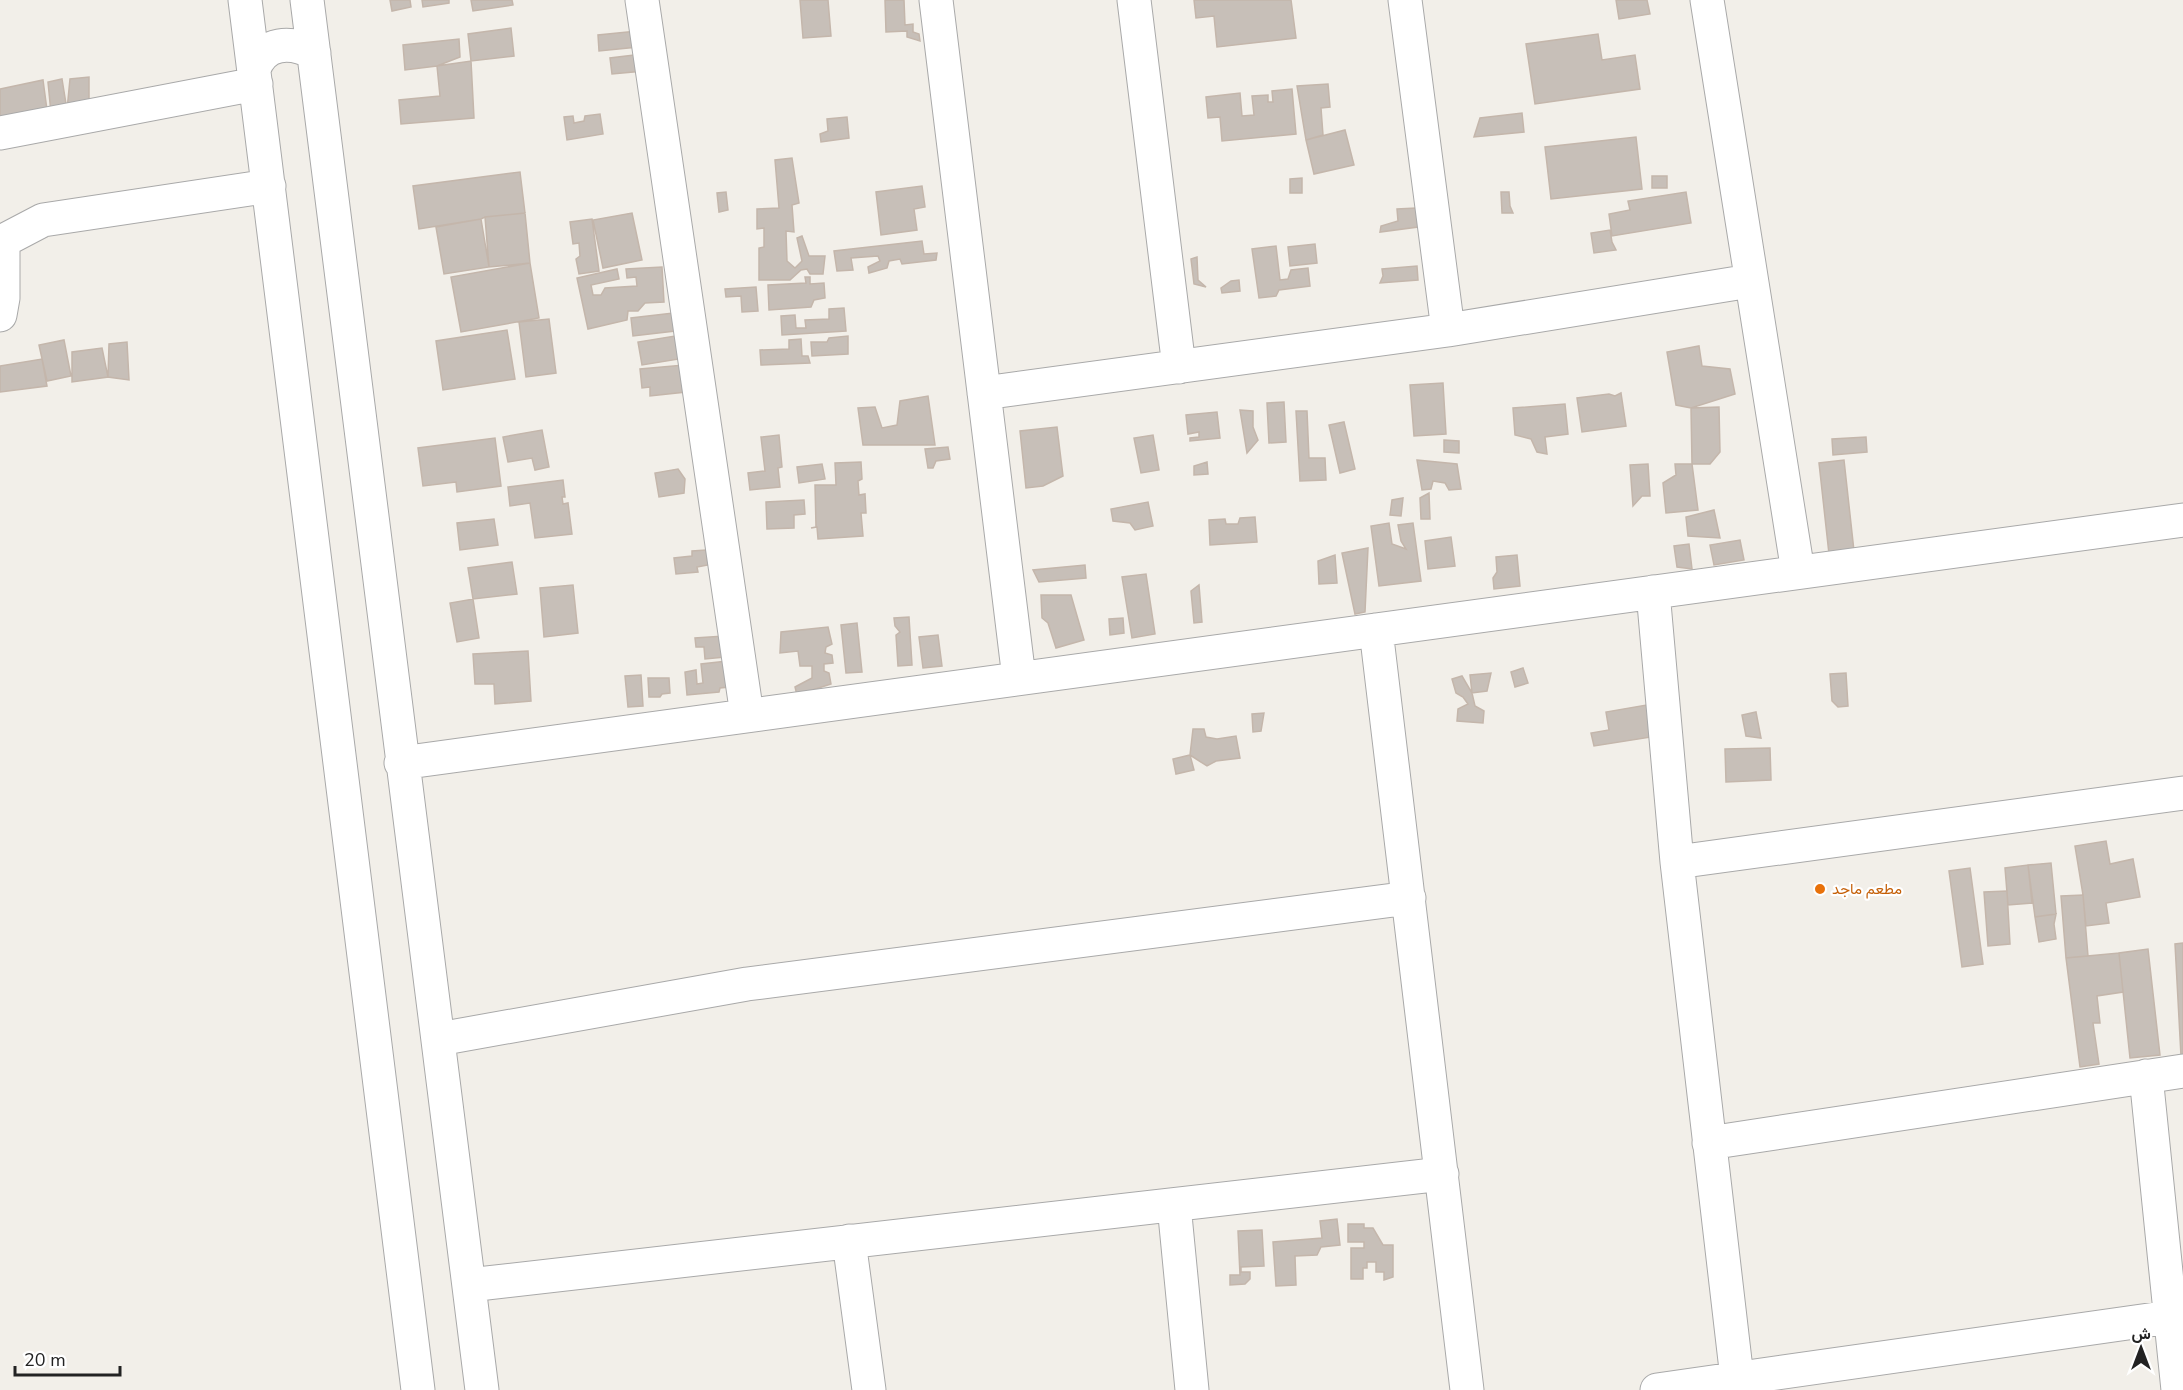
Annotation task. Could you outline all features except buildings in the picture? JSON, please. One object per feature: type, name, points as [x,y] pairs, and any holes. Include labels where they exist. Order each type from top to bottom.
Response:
[{"type":"street","points":[[245,0],[418,1390]]},
{"type":"street","points":[[307,0],[401,763],[439,1039],[482,1390]]},
{"type":"street","points":[[642,0],[747,715]]},
{"type":"street","points":[[936,0],[1018,678]]},
{"type":"street","points":[[1134,0],[1179,367]]},
{"type":"street","points":[[1405,0],[1448,330]]},
{"type":"street","points":[[1707,0],[1798,572]]},
{"type":"street","points":[[255,76],[256,62],[268,51],[283,45],[299,45],[314,53]]},
{"type":"street","points":[[0,133],[255,76]]},
{"type":"street","points":[[0,315],[3,298],[3,241],[43,220],[269,186]]},
{"type":"street","points":[[984,393],[1448,330],[1750,281]]},
{"type":"street","points":[[401,763],[2183,520]]},
{"type":"street","points":[[1653,592],[1677,862],[1737,1378]]},
{"type":"street","points":[[1376,630],[1467,1390]]},
{"type":"street","points":[[1677,862],[2183,793]]},
{"type":"street","points":[[439,1039],[747,984],[1409,898]]},
{"type":"street","points":[[1709,1143],[2183,1071]]},
{"type":"street","points":[[2146,1076],[2178,1390]]},
{"type":"street","points":[[469,1285],[1442,1174]]},
{"type":"street","points":[[1174,1205],[1192,1390]]},
{"type":"street","points":[[849,1241],[869,1390]]},
{"type":"street","points":[[1657,1390],[2170,1317]]},
{"type":"place","name":"مطعم ماجد","points":[[1820,889]]}]
